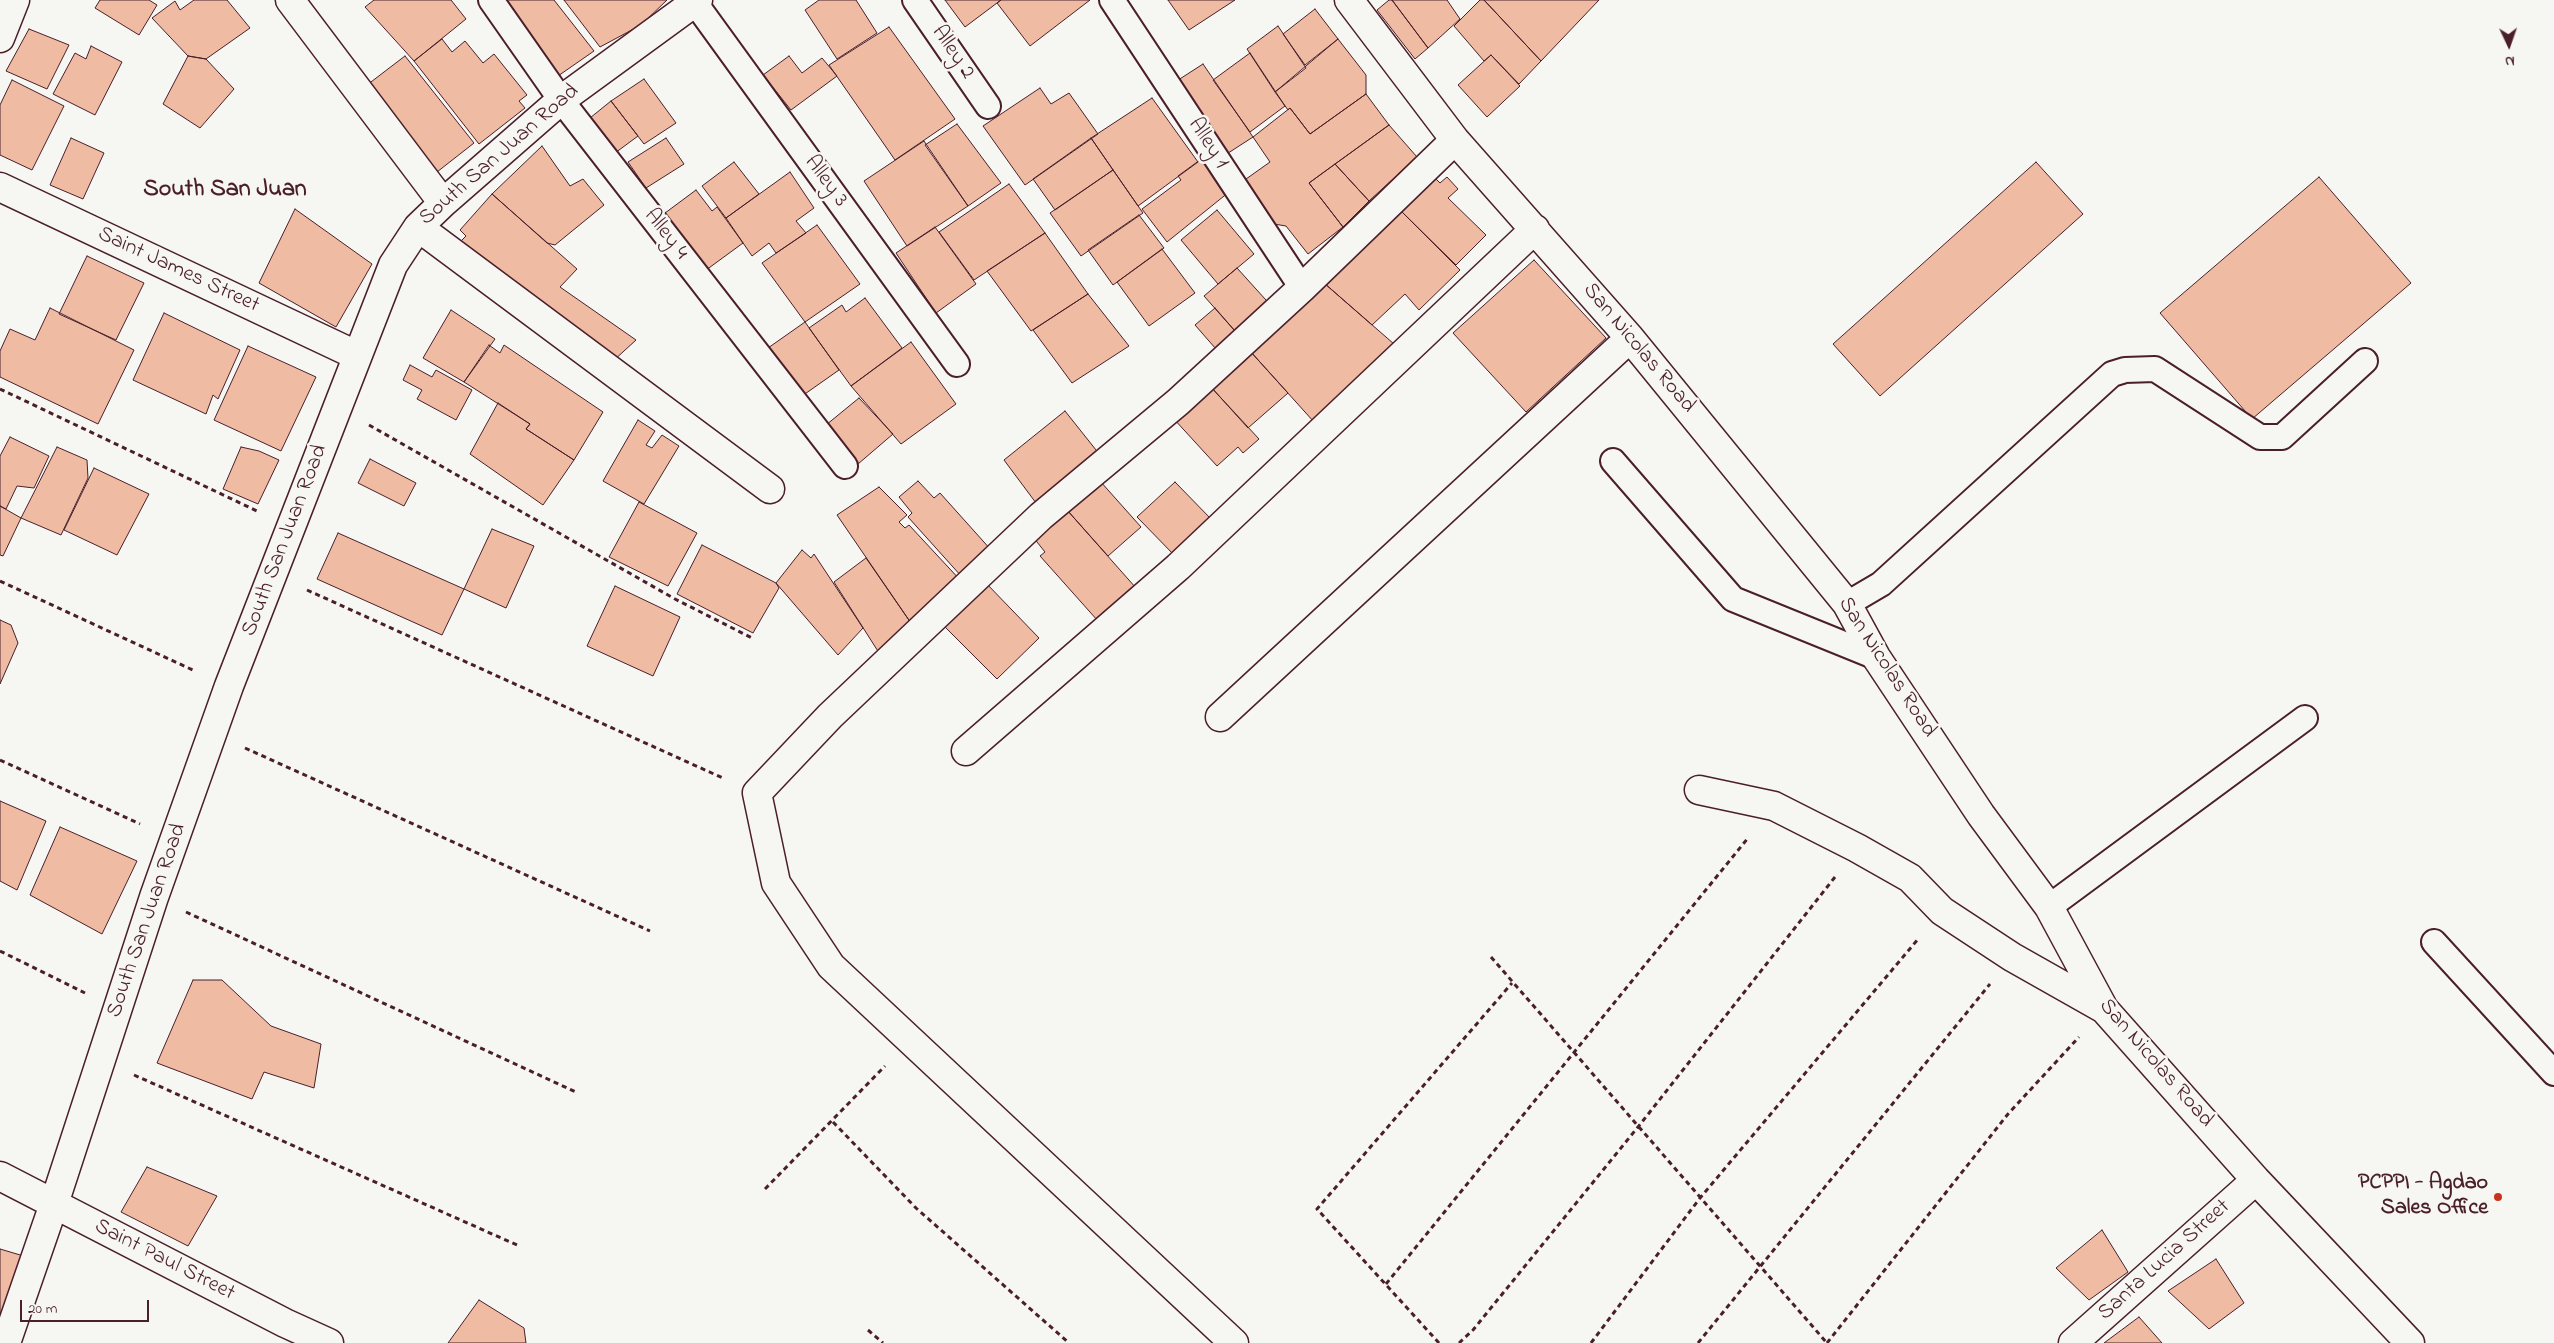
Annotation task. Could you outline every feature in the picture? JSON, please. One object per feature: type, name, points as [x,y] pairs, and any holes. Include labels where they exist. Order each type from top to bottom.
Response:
[{"type":"street","points":[[290,0],[443,203]]},
{"type":"street","name":"San Nicolas Road","points":[[1349,0],[1455,140],[1630,338],[1847,604],[1876,656],[1981,814],[2049,907],[2104,1009],[2256,1180],[2410,1343]]},
{"type":"street","name":"South San Juan Road","points":[[6,1343],[102,1061],[154,897],[229,686],[338,407],[356,355],[393,265],[418,227],[560,100],[695,1]]},
{"type":"street","points":[[1234,1343],[911,1038],[831,966],[776,883],[757,793],[830,716],[1041,516],[1178,402],[1302,288],[1455,140]]},
{"type":"street","name":"Saint James Street","points":[[0,187],[356,355]]},
{"type":"street","points":[[418,227],[770,489]]},
{"type":"street","points":[[966,751],[1178,567],[1535,229]]},
{"type":"street","points":[[1220,717],[1630,338]]},
{"type":"street","points":[[1699,790],[1774,806],[1857,848],[1910,878],[1942,911],[2012,957],[2104,1009]]},
{"type":"street","name":"Saint Paul Street","points":[[0,1176],[285,1323],[329,1343]]},
{"type":"street","name":"Santa Lucia Street","points":[[2073,1343],[2256,1180]]},
{"type":"lane","name":"Alley 4","points":[[491,0],[560,100],[845,466]]},
{"type":"lane","name":"Alley 2","points":[[916,0],[988,106]]},
{"type":"lane","name":"Alley 1","points":[[1112,0],[1302,288]]},
{"type":"lane","name":"Alley 3","points":[[695,1],[957,364]]},
{"type":"lane","points":[[1847,604],[1881,584],[2112,374],[2125,370],[2155,369],[2260,437],[2282,437],[2365,361]]},
{"type":"lane","points":[[1613,461],[1733,599],[1876,656]]},
{"type":"lane","points":[[2049,907],[2305,718]]},
{"type":"lane","points":[[2434,942],[2554,1073]]},
{"type":"path","points":[[0,389],[290,526]]},
{"type":"path","points":[[338,407],[675,599],[752,638]]},
{"type":"path","points":[[272,575],[757,793]]},
{"type":"path","points":[[0,581],[229,686]]},
{"type":"path","points":[[213,733],[650,931]]},
{"type":"path","points":[[0,760],[174,840]]},
{"type":"path","points":[[1386,1284],[1774,806]]},
{"type":"path","points":[[1459,1343],[1473,1330],[1638,1127],[1857,848]]},
{"type":"path","points":[[154,897],[578,1093]]},
{"type":"path","points":[[1591,1343],[1700,1198],[1942,911]]},
{"type":"path","points":[[0,951],[118,1008]]},
{"type":"path","points":[[1491,957],[1827,1343],[2008,1114],[2104,1009]]},
{"type":"path","points":[[1698,1343],[2012,957]]},
{"type":"path","points":[[1439,1343],[1318,1209],[1512,982]]},
{"type":"path","points":[[765,1189],[833,1122],[911,1038]]},
{"type":"path","points":[[102,1061],[517,1245]]},
{"type":"path","points":[[833,1122],[916,1208],[1069,1343]]},
{"type":"path","points":[[868,1330],[883,1343]]},
{"type":"building","points":[[100,0],[149,0],[157,5],[139,35],[95,8]]},
{"type":"building","points":[[194,0],[227,0],[250,28],[206,59],[188,56],[152,18],[175,1],[180,10]]},
{"type":"building","points":[[374,0],[451,0],[466,19],[414,61],[365,7]]},
{"type":"building","points":[[504,0],[554,0],[594,51],[558,76]]},
{"type":"building","points":[[564,0],[667,0],[641,25],[600,47]]},
{"type":"building","points":[[819,0],[856,0],[877,33],[837,59],[805,10]]},
{"type":"building","points":[[945,0],[1001,0],[965,27]]},
{"type":"building","points":[[1001,0],[1090,0],[1030,46],[997,3]]},
{"type":"building","points":[[1168,0],[1235,0],[1189,30]]},
{"type":"building","points":[[1389,0],[1392,0],[1428,48],[1415,59],[1377,10]]},
{"type":"building","points":[[1392,0],[1447,0],[1460,19],[1428,48]]},
{"type":"building","points":[[1480,0],[1484,0],[1541,61],[1519,84],[1491,55],[1484,61],[1454,26]]},
{"type":"building","points":[[1484,0],[1599,0],[1541,61]]},
{"type":"building","points":[[1315,9],[1338,39],[1305,65],[1283,34]]},
{"type":"building","points":[[1278,26],[1306,68],[1275,92],[1247,49]]},
{"type":"building","points":[[889,27],[955,119],[895,160],[829,65]]},
{"type":"building","points":[[29,29],[69,45],[47,89],[6,71]]},
{"type":"building","points":[[442,39],[452,52],[465,41],[483,63],[494,54],[527,95],[519,101],[525,108],[479,144],[414,61]]},
{"type":"building","points":[[1338,39],[1366,75],[1366,94],[1310,134],[1290,108],[1288,110],[1275,92]]},
{"type":"building","points":[[91,46],[122,62],[95,115],[53,94],[75,53],[86,59]]},
{"type":"building","points":[[1250,53],[1285,106],[1250,132],[1213,80]]},
{"type":"building","points":[[1491,55],[1520,86],[1487,117],[1458,85]]},
{"type":"building","points":[[188,56],[206,59],[234,89],[200,128],[163,104]]},
{"type":"building","points":[[405,56],[474,143],[437,172],[367,85]]},
{"type":"building","points":[[789,56],[802,73],[822,58],[837,76],[791,110],[763,75]]},
{"type":"building","points":[[1203,64],[1253,137],[1222,157],[1172,84]]},
{"type":"building","points":[[644,79],[676,123],[644,144],[611,101]]},
{"type":"building","points":[[12,80],[64,106],[32,170],[0,155],[0,105]]},
{"type":"building","points":[[1040,88],[1051,104],[1069,93],[1098,134],[1025,185],[983,126]]},
{"type":"building","points":[[1366,94],[1389,125],[1309,183],[1343,227],[1308,254],[1286,226],[1268,223],[1239,184],[1270,162],[1253,137],[1290,108],[1310,134]]},
{"type":"building","points":[[1152,98],[1198,162],[1138,206],[1091,138]]},
{"type":"building","points":[[611,101],[638,136],[611,156],[585,122]]},
{"type":"building","points":[[957,124],[1001,183],[968,206],[925,145]]},
{"type":"building","points":[[1389,125],[1417,157],[1369,201],[1335,164]]},
{"type":"building","points":[[71,138],[104,153],[83,199],[50,185]]},
{"type":"building","points":[[666,138],[684,164],[646,188],[628,162]]},
{"type":"building","points":[[1091,138],[1113,170],[1055,210],[1033,179]]},
{"type":"building","points":[[924,141],[968,206],[907,246],[864,181]]},
{"type":"building","points":[[542,146],[570,186],[583,179],[604,205],[555,245],[547,243],[492,194]]},
{"type":"building","points":[[1204,157],[1229,192],[1167,242],[1142,209],[1181,180],[1178,176]]},
{"type":"building","points":[[734,162],[759,194],[726,218],[702,186]]},
{"type":"building","points":[[2036,162],[2083,214],[1880,396],[1833,344]]},
{"type":"building","points":[[1335,164],[1369,201],[1343,227],[1309,183]]},
{"type":"building","points":[[1113,170],[1143,213],[1081,256],[1050,213]]},
{"type":"building","points":[[790,172],[814,208],[796,221],[806,233],[776,253],[769,243],[752,256],[726,218]]},
{"type":"building","points":[[1432,175],[1440,183],[1447,177],[1458,189],[1448,198],[1486,235],[1456,265],[1398,208]]},
{"type":"building","points":[[2319,177],[2411,283],[2252,419],[2160,313]]},
{"type":"building","points":[[1009,184],[1045,233],[974,280],[939,232]]},
{"type":"building","points":[[696,190],[712,211],[717,207],[743,243],[702,273],[661,216]]},
{"type":"building","points":[[492,194],[577,269],[560,287],[636,340],[612,362],[460,242],[466,236],[460,230]]},
{"type":"building","points":[[1398,208],[1460,270],[1419,310],[1405,294],[1372,325],[1324,283]]},
{"type":"building","points":[[295,209],[372,264],[336,327],[259,283]]},
{"type":"building","points":[[1217,210],[1254,254],[1218,284],[1181,240]]},
{"type":"building","points":[[1139,215],[1164,248],[1113,285],[1088,250]]},
{"type":"building","points":[[817,225],[860,284],[805,322],[762,263]]},
{"type":"building","points":[[935,227],[976,284],[936,313],[896,253]]},
{"type":"building","points":[[1045,233],[1088,294],[1031,331],[987,271]]},
{"type":"building","points":[[1162,249],[1195,293],[1149,326],[1117,282]]},
{"type":"building","points":[[87,256],[144,283],[116,340],[59,314]]},
{"type":"building","points":[[1534,260],[1606,338],[1526,412],[1453,333]]},
{"type":"building","points":[[1237,268],[1275,310],[1242,339],[1204,296]]},
{"type":"building","points":[[1324,283],[1394,344],[1314,422],[1250,351]]},
{"type":"building","points":[[1088,294],[1129,346],[1072,383],[1033,330]]},
{"type":"building","points":[[865,298],[902,348],[851,386],[809,328],[842,305],[846,312]]},
{"type":"building","points":[[50,308],[134,350],[98,424],[0,377],[0,351],[10,329],[35,340]]},
{"type":"building","points":[[1215,308],[1242,339],[1223,357],[1195,325]]},
{"type":"building","points":[[451,310],[495,339],[464,382],[423,358]]},
{"type":"building","points":[[164,313],[240,350],[218,399],[213,395],[206,414],[133,380]]},
{"type":"building","points":[[805,322],[839,370],[802,396],[768,348]]},
{"type":"building","points":[[911,342],[956,404],[901,444],[851,386]]},
{"type":"building","points":[[489,345],[500,353],[504,345],[603,412],[574,460],[526,429],[530,424],[464,382]]},
{"type":"building","points":[[248,346],[316,377],[281,451],[214,420]]},
{"type":"building","points":[[1250,351],[1288,393],[1248,428],[1211,387]]},
{"type":"building","points":[[410,365],[432,377],[436,370],[472,390],[456,420],[417,399],[422,390],[403,380]]},
{"type":"building","points":[[1209,385],[1259,439],[1243,453],[1238,447],[1217,466],[1173,418]]},
{"type":"building","points":[[859,398],[893,434],[858,464],[826,425]]},
{"type":"building","points":[[498,403],[530,424],[526,429],[574,460],[543,505],[470,454]]},
{"type":"building","points":[[1065,411],[1104,460],[1042,511],[1004,460]]},
{"type":"building","points":[[638,420],[655,431],[646,445],[652,448],[662,435],[679,446],[644,504],[603,481]]},
{"type":"building","points":[[10,437],[49,456],[34,488],[17,486],[6,509],[0,506],[0,456]]},
{"type":"building","points":[[57,447],[87,460],[88,478],[61,535],[21,518]]},
{"type":"building","points":[[241,447],[259,451],[279,460],[258,504],[223,489]]},
{"type":"building","points":[[370,459],[416,483],[404,506],[358,483]]},
{"type":"building","points":[[94,468],[149,494],[117,555],[64,530]]},
{"type":"building","points":[[918,481],[934,498],[940,493],[992,551],[962,577],[908,517],[912,513],[899,497]]},
{"type":"building","points":[[1100,481],[1141,527],[1108,556],[1067,510]]},
{"type":"building","points":[[1175,482],[1213,521],[1176,557],[1137,517]]},
{"type":"building","points":[[879,487],[907,515],[899,522],[905,528],[909,525],[962,582],[913,626],[837,515]]},
{"type":"building","points":[[639,502],[697,533],[668,586],[609,557]]},
{"type":"building","points":[[0,506],[21,518],[3,556],[0,555]]},
{"type":"building","points":[[1067,510],[1136,588],[1098,621],[1040,556],[1045,552],[1033,537]]},
{"type":"building","points":[[492,529],[534,546],[506,608],[464,589]]},
{"type":"building","points":[[338,533],[464,589],[442,635],[317,579]]},
{"type":"building","points":[[702,545],[776,583],[779,588],[753,633],[677,594]]},
{"type":"building","points":[[802,550],[811,558],[814,554],[863,628],[838,655],[776,583]]},
{"type":"building","points":[[866,558],[913,626],[881,656],[834,582]]},
{"type":"building","points":[[984,581],[1039,638],[997,679],[940,622]]},
{"type":"building","points":[[615,586],[680,617],[653,676],[587,646]]},
{"type":"building","points":[[0,620],[11,625],[18,643],[0,684]]},
{"type":"building","points":[[0,801],[46,821],[17,890],[0,881]]},
{"type":"building","points":[[60,827],[137,861],[102,934],[30,895]]},
{"type":"building","points":[[193,980],[222,980],[271,1026],[321,1044],[314,1088],[264,1072],[252,1099],[157,1063]]},
{"type":"building","points":[[147,1167],[217,1196],[188,1246],[121,1212]]},
{"type":"building","points":[[2102,1230],[2128,1272],[2089,1300],[2056,1268]]},
{"type":"building","points":[[0,1249],[27,1257],[0,1315]]},
{"type":"building","points":[[2216,1259],[2244,1303],[2209,1329],[2168,1291]]},
{"type":"building","points":[[479,1300],[524,1328],[526,1343],[448,1343]]},
{"type":"building","points":[[2139,1317],[2162,1343],[2104,1343]]},
{"type":"place","name":"PCPPI - Agdao Sales Office","points":[[2498,1197]]},
{"type":"district","name":"South San Juan","points":[[225,191]]}]
